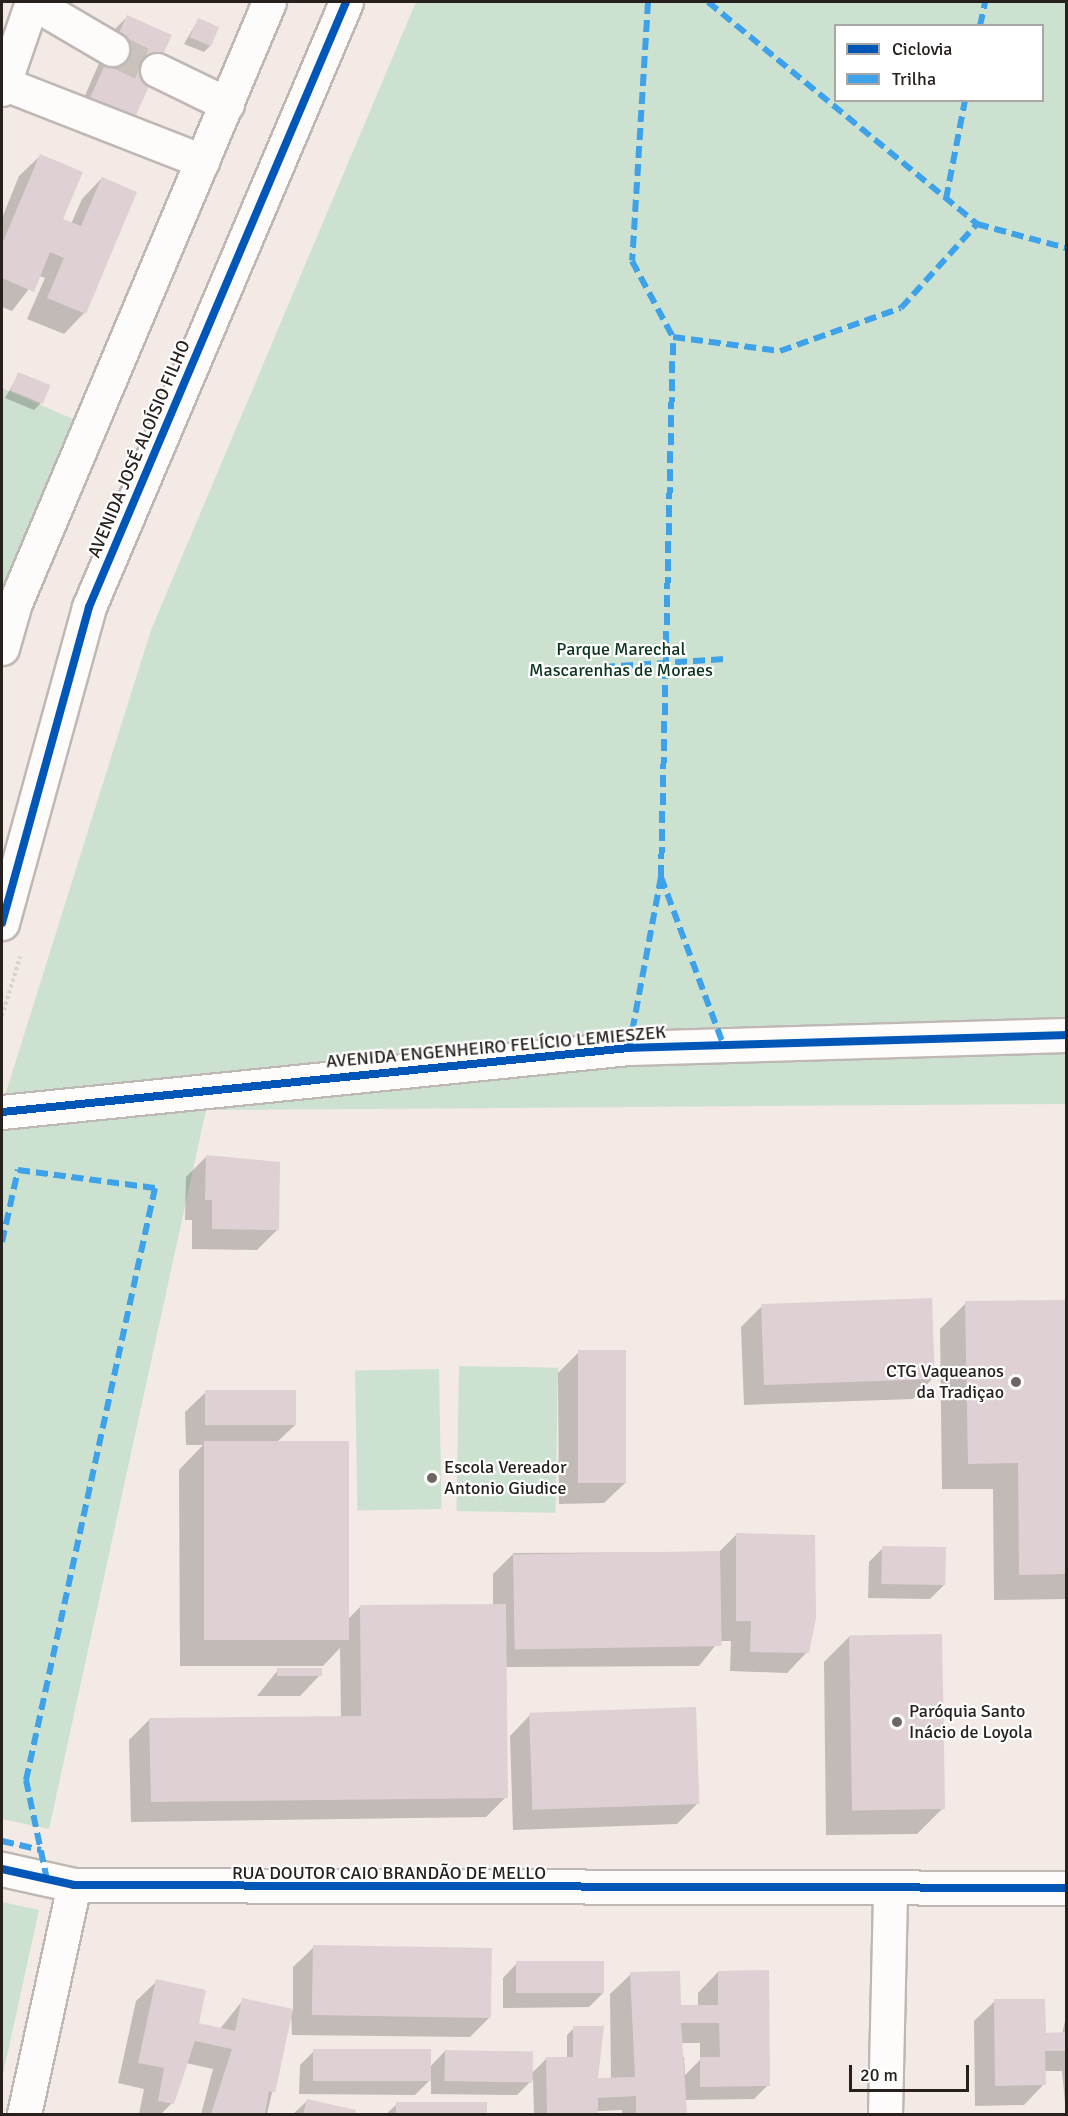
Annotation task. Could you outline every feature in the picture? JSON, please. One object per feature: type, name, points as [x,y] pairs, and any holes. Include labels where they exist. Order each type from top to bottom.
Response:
[{"type":"street","points":[[112,49],[32,2],[3,86],[203,161]]},
{"type":"street","points":[[2,648],[15,603],[269,2]]},
{"type":"street","name":"AVENIDA JOSÉ ALOÍSIO FILHO","points":[[2,923],[88,607],[346,2]]},
{"type":"street","points":[[157,70],[227,104]]},
{"type":"street","name":"AVENIDA ENGENHEIRO FELÍCIO LEMIESZEK","points":[[2,1112],[629,1048],[1066,1035]]},
{"type":"street","name":"RUA DOUTOR CAIO BRANDÃO DE MELLO","points":[[2,1869],[74,1885],[890,1891],[1066,1888]]},
{"type":"street","points":[[24,2115],[74,1885]]},
{"type":"street","points":[[885,2115],[890,1891]]},
{"type":"path","points":[[2,1016],[23,948]]},
{"type":"green space","name":"Parque Marechal Mascarenhas de Moraes","points":[[416,2],[1066,2],[1066,1104],[206,1110],[49,1829],[2,1819],[2,1105],[151,630]]},
{"type":"green space","points":[[2,388],[75,420],[2,631]]},
{"type":"green space","points":[[459,1366],[558,1368],[555,1513],[456,1511]]},
{"type":"green space","points":[[439,1369],[441,1509],[357,1510],[355,1370]]},
{"type":"green space","points":[[2,1902],[39,1910],[2,2079]]},
{"type":"building","points":[[127,15],[172,35],[134,119],[90,99]]},
{"type":"building","points":[[198,18],[219,27],[211,46],[190,37]]},
{"type":"building","points":[[40,154],[83,172],[63,219],[81,226],[102,177],[137,192],[86,314],[47,298],[64,258],[50,252],[34,292],[2,278],[2,244]]},
{"type":"building","points":[[18,372],[50,385],[43,404],[11,391]]},
{"type":"building","points":[[206,1155],[280,1162],[279,1230],[212,1229],[212,1200],[205,1200]]},
{"type":"building","points":[[932,1298],[935,1379],[764,1385],[761,1304]]},
{"type":"building","name":"CTG Vaqueanos da Tradiçao","points":[[1066,1300],[1066,1574],[1019,1575],[1018,1463],[968,1464],[965,1301]]},
{"type":"building","points":[[578,1350],[626,1350],[626,1483],[578,1483]]},
{"type":"building","points":[[205,1390],[296,1390],[296,1425],[205,1425]]},
{"type":"building","points":[[204,1441],[349,1441],[349,1640],[204,1640]]},
{"type":"building","points":[[736,1533],[815,1535],[816,1618],[809,1653],[750,1652],[751,1621],[736,1621]]},
{"type":"building","points":[[882,1546],[946,1547],[945,1585],[881,1584]]},
{"type":"building","points":[[720,1551],[722,1646],[515,1650],[513,1555]]},
{"type":"building","points":[[506,1604],[508,1798],[151,1802],[149,1718],[361,1716],[360,1605]]},
{"type":"building","name":"Paróquia Santo Inácio de Loyola","points":[[942,1634],[945,1809],[852,1811],[849,1636]]},
{"type":"building","points":[[277,1668],[322,1668],[322,1676],[277,1676]]},
{"type":"building","points":[[696,1707],[699,1804],[532,1810],[529,1713]]},
{"type":"building","points":[[313,1945],[492,1948],[491,2018],[312,2015]]},
{"type":"building","points":[[516,1961],[604,1961],[604,1993],[516,1993]]},
{"type":"building","points":[[769,1970],[770,2086],[700,2087],[700,2057],[720,2057],[719,2023],[681,2023],[687,2114],[636,2114],[636,2096],[598,2098],[598,2114],[547,2114],[546,2057],[573,2057],[573,2026],[604,2026],[598,2078],[635,2077],[630,1972],[680,1971],[681,2005],[718,2005],[718,1971]]},
{"type":"building","points":[[156,1979],[206,1990],[199,2023],[235,2031],[242,1998],[293,2009],[275,2093],[269,2091],[265,2113],[269,2114],[211,2114],[232,2049],[195,2041],[174,2104],[158,2101],[164,2068],[138,2063]]},
{"type":"building","points":[[994,1999],[1045,1999],[1046,2033],[1066,2032],[1066,2051],[1045,2051],[1046,2085],[995,2086]]},
{"type":"building","points":[[313,2049],[431,2049],[431,2081],[313,2081]]},
{"type":"building","points":[[445,2050],[533,2052],[532,2083],[444,2081]]},
{"type":"building","points":[[307,2099],[356,2110],[355,2114],[303,2114]]},
{"type":"building","points":[[396,2102],[487,2102],[487,2114],[396,2114]]},
{"type":"tunnel","points":[[112,49],[157,70]]},
{"type":"marked path","points":[[648,2],[632,261],[673,337]]},
{"type":"marked path","points":[[708,2],[977,224],[1066,248]]},
{"type":"marked path","points":[[980,24],[985,2]]},
{"type":"marked path","points":[[946,199],[965,102]]},
{"type":"marked path","points":[[629,1048],[661,877],[673,337],[780,351],[901,308],[977,224]]},
{"type":"marked path","points":[[603,667],[725,659]]},
{"type":"marked path","points":[[661,877],[723,1044]]},
{"type":"marked path","points":[[2,1242],[18,1170],[155,1188],[26,1780],[47,1880]]},
{"type":"marked path","points":[[2,1841],[41,1850]]},
{"type":"cycle path","points":[[2,923],[89,607],[346,2]]},
{"type":"cycle path","points":[[2,1112],[629,1048],[1066,1035]]},
{"type":"cycle path","points":[[2,1869],[74,1885],[1066,1888]]},
{"type":"place","name":"CTG Vaqueanos da Tradiçao","points":[[1016,1382]]},
{"type":"place","name":"Escola Vereador Antonio Giudice","points":[[432,1478]]},
{"type":"place","name":"Paróquia Santo Inácio de Loyola","points":[[897,1722]]}]
